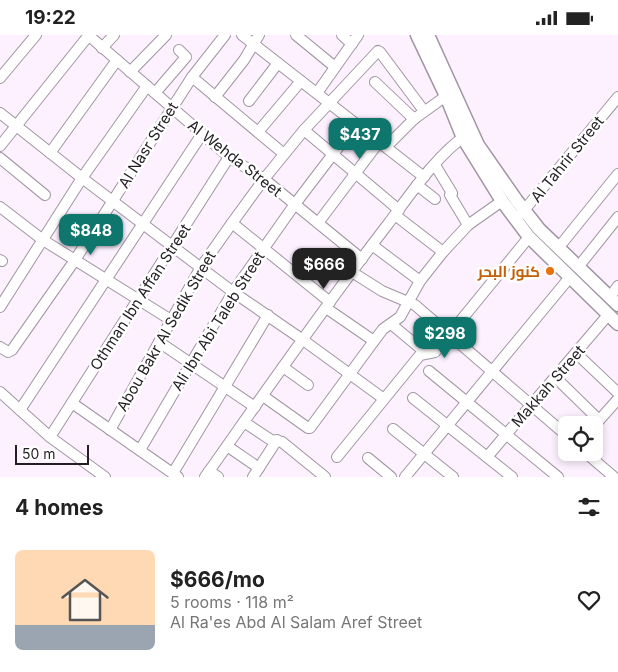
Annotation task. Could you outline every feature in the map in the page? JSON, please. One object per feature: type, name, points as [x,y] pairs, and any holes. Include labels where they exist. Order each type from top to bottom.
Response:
[{"type":"main road","points":[[416,35],[446,96],[502,201],[515,221],[618,324]]},
{"type":"main road","points":[[428,35],[467,135],[484,154],[539,229],[615,296]]},
{"type":"street","points":[[0,78],[36,35]]},
{"type":"street","points":[[0,145],[88,35]]},
{"type":"street","name":"Al Wehda Street","points":[[88,35],[229,157],[242,167],[264,179],[362,259]]},
{"type":"street","points":[[102,47],[114,35]]},
{"type":"street","points":[[130,72],[166,35]]},
{"type":"street","name":"Al Nasr Street","points":[[0,347],[8,353],[12,350],[113,201],[192,77],[225,35]]},
{"type":"street","points":[[242,35],[256,39],[278,63],[424,177]]},
{"type":"street","points":[[296,35],[335,67]]},
{"type":"street","points":[[342,35],[352,44]]},
{"type":"street","points":[[317,93],[358,35]]},
{"type":"street","points":[[216,97],[244,60],[256,39]]},
{"type":"street","points":[[0,307],[82,178],[151,90],[186,57],[179,50]]},
{"type":"street","name":"Abou Bakr Al Sedik Street","points":[[110,429],[200,267],[284,154],[328,102],[379,51],[424,111]]},
{"type":"street","points":[[50,153],[117,60]]},
{"type":"street","points":[[249,101],[278,63]]},
{"type":"street","points":[[192,77],[284,154]]},
{"type":"street","points":[[327,79],[340,91]]},
{"type":"street","points":[[258,132],[301,81]]},
{"type":"street","points":[[375,83],[414,119]]},
{"type":"street","points":[[318,223],[356,173],[383,145],[424,111],[446,96]]},
{"type":"street","name":"Al Tahrir Street","points":[[515,221],[618,97]]},
{"type":"street","points":[[0,113],[82,178],[233,292],[384,399]]},
{"type":"street","name":"Ali Ibn Abi Taleb Street","points":[[140,450],[233,292],[295,204],[356,124]]},
{"type":"street","points":[[304,130],[356,173],[442,252]]},
{"type":"street","points":[[20,410],[202,134]]},
{"type":"street","points":[[211,475],[244,422],[372,245],[424,177],[467,135]]},
{"type":"street","name":"Othman Ibn Affan Street","points":[[50,437],[229,157]]},
{"type":"street","points":[[0,158],[45,195]]},
{"type":"street","points":[[435,165],[468,225]]},
{"type":"street","points":[[559,247],[618,174]]},
{"type":"street","points":[[418,185],[435,199]]},
{"type":"street","points":[[263,396],[309,428],[374,341],[384,329],[404,312],[420,281],[442,252],[468,225],[502,201]]},
{"type":"street","points":[[0,207],[43,240],[171,320]]},
{"type":"street","points":[[579,266],[618,217]]},
{"type":"street","points":[[232,223],[328,305],[374,341]]},
{"type":"street","points":[[337,457],[420,355],[435,352],[529,237]]},
{"type":"street","points":[[372,245],[420,281]]},
{"type":"street","points":[[352,272],[382,291],[415,305],[558,428]]},
{"type":"street","points":[[405,477],[570,277]]},
{"type":"street","points":[[72,403],[176,475],[268,315]]},
{"type":"street","name":"Makkah Street","points":[[487,457],[608,315]]},
{"type":"street","points":[[391,324],[426,353]]},
{"type":"street","points":[[159,342],[255,407]]},
{"type":"street","points":[[576,353],[618,393]]},
{"type":"street","points":[[283,367],[308,385]]},
{"type":"street","points":[[429,371],[558,477]]},
{"type":"street","points":[[555,377],[590,416]]},
{"type":"street","points":[[0,391],[50,437],[105,477]]},
{"type":"street","points":[[413,398],[512,477]]},
{"type":"street","points":[[602,416],[618,399]]},
{"type":"street","points":[[244,422],[268,438],[282,442],[325,477]]},
{"type":"street","points":[[393,429],[453,477]]},
{"type":"street","points":[[228,446],[255,474],[277,440]]},
{"type":"street","points":[[368,458],[391,477]]},
{"type":"street","points":[[595,461],[614,477]]},
{"type":"street","points":[[84,477],[91,468]]},
{"type":"place","name":"كنوز البحر","points":[[550,271]]}]
